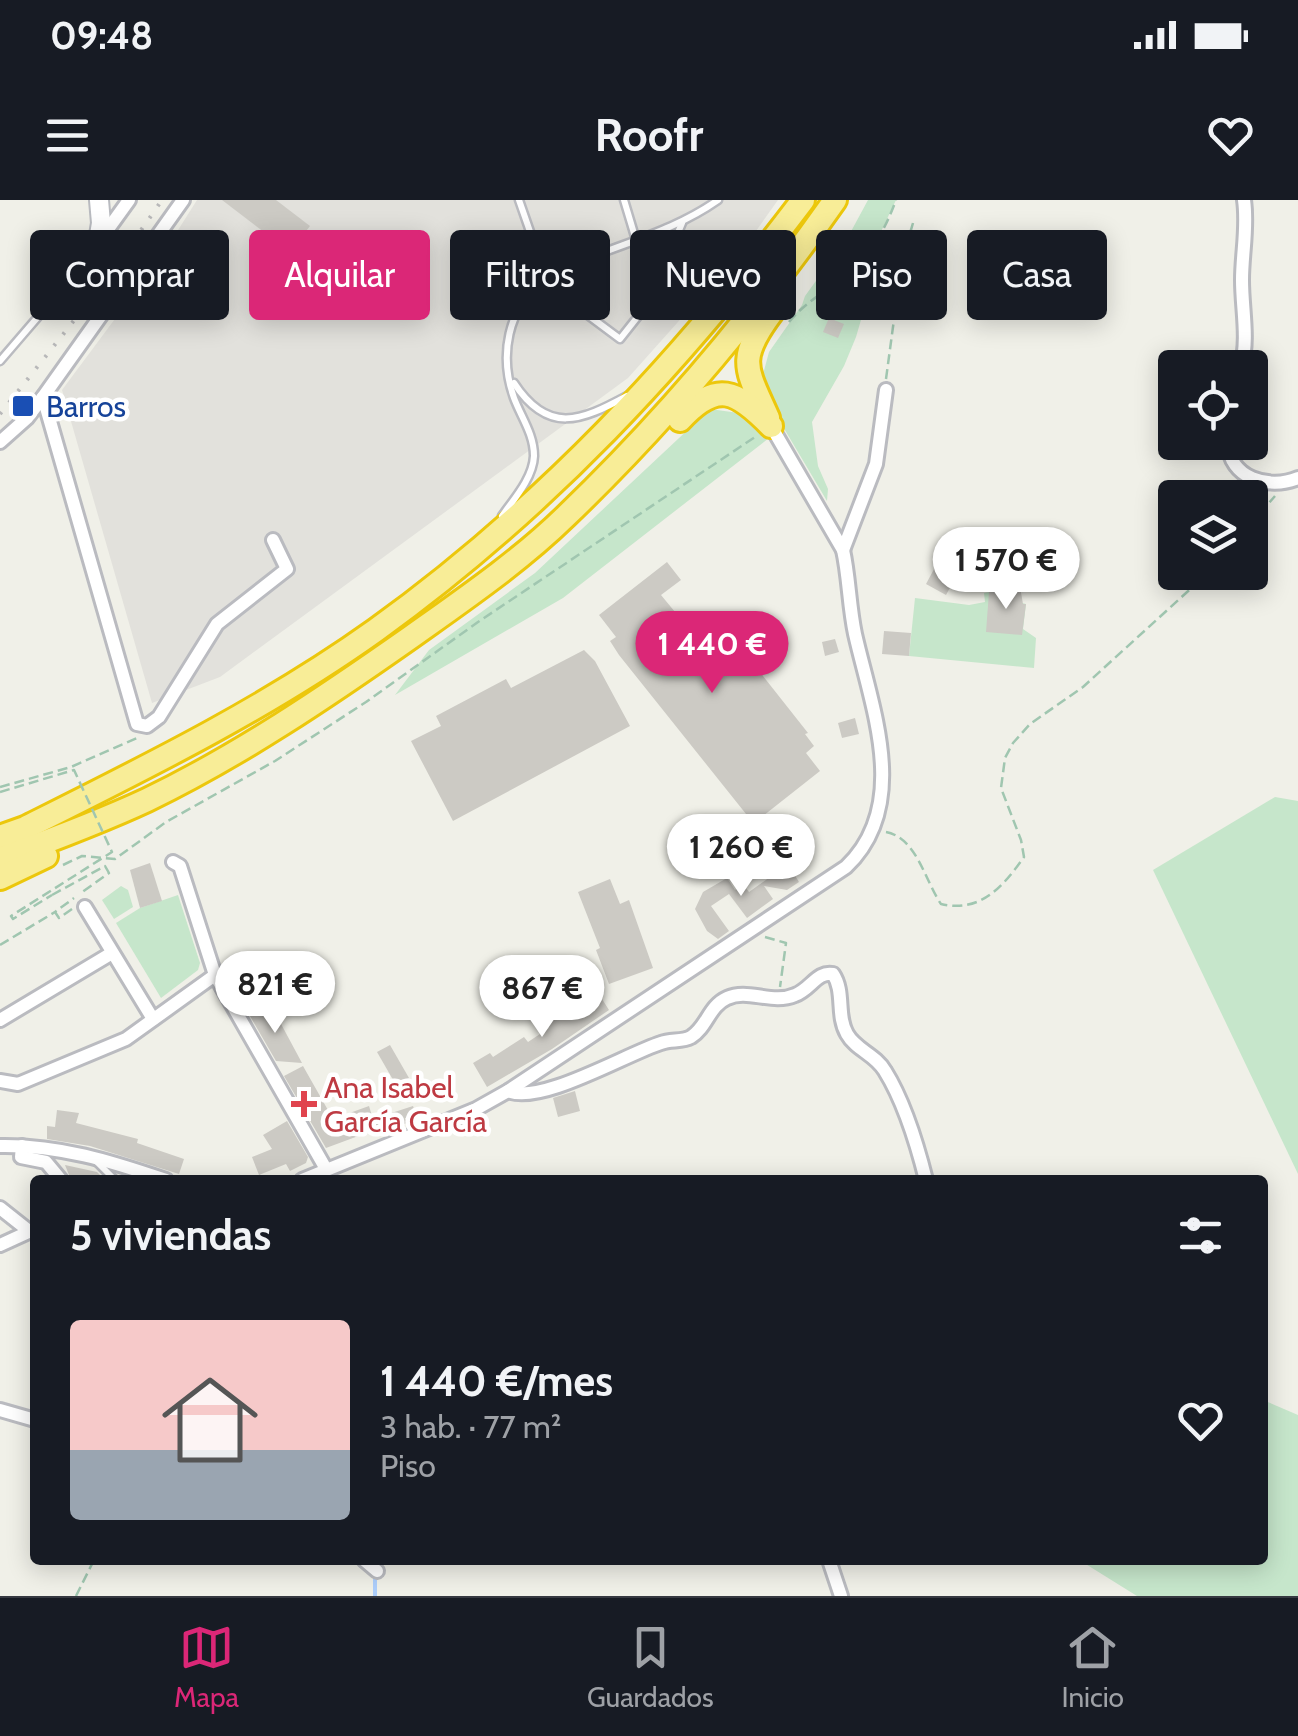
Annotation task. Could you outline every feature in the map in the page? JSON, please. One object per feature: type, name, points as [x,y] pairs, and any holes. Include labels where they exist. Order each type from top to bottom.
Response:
[{"type":"highway","points":[[0,837],[176,752],[328,662],[428,590],[568,470],[658,378],[734,291],[803,200]]},
{"type":"highway","points":[[772,426],[750,380],[747,357],[754,335],[835,226],[839,200]]},
{"type":"highway","points":[[564,519],[692,385],[839,200]]},
{"type":"highway","points":[[0,878],[197,774],[348,680],[452,608],[564,519],[603,495],[699,400],[718,393],[736,396],[772,426]]},
{"type":"highway","points":[[0,822],[97,783],[122,780]]},
{"type":"highway","points":[[0,860],[146,800]]},
{"type":"street","points":[[99,200],[100,230]]},
{"type":"street","points":[[109,230],[129,200]]},
{"type":"street","points":[[0,442],[27,418],[183,200]]},
{"type":"street","points":[[1244,200],[1244,350]]},
{"type":"street","points":[[843,550],[876,464],[886,390]]},
{"type":"street","points":[[42,398],[137,724],[148,726],[158,717],[217,624],[287,569],[273,540]]},
{"type":"street","points":[[313,1175],[508,1092],[846,867],[864,850],[874,830],[882,788],[878,731],[854,631],[843,550],[772,426]]},
{"type":"street","points":[[1233,460],[1252,480],[1268,485],[1292,480]]},
{"type":"street","points":[[173,862],[180,866],[214,975],[326,1169]]},
{"type":"street","points":[[83,904],[153,1020]]},
{"type":"street","points":[[0,1020],[112,953]]},
{"type":"street","points":[[508,1092],[518,1096],[532,1093],[612,1065],[661,1042],[694,1036],[712,1008],[740,994],[784,999],[810,988],[822,974],[834,974],[848,1037],[885,1070],[912,1132],[925,1175]]},
{"type":"street","points":[[0,1081],[18,1084],[126,1038],[214,975]]},
{"type":"street","points":[[0,1146],[51,1147],[89,1154],[151,1175]]},
{"type":"street","points":[[22,1146],[21,1156],[46,1162],[56,1175]]},
{"type":"street","points":[[0,1208],[30,1229]]},
{"type":"street","points":[[0,1245],[30,1231]]},
{"type":"street","points":[[0,1410],[30,1419]]},
{"type":"street","points":[[831,1565],[841,1596]]},
{"type":"lane","points":[[519,200],[529,230]]},
{"type":"lane","points":[[624,200],[633,230]]},
{"type":"lane","points":[[663,230],[718,200]]},
{"type":"lane","points":[[595,320],[620,339],[662,286],[666,262],[682,223]]},
{"type":"lane","points":[[0,361],[35,320]]},
{"type":"lane","points":[[482,546],[528,476],[534,457],[531,436],[514,399],[504,355],[514,320]]},
{"type":"lane","points":[[509,376],[537,409],[569,420],[588,417],[658,378]]},
{"type":"lane","points":[[89,1154],[110,1175]]},
{"type":"path","points":[[780,332],[802,305],[860,263],[877,240],[896,200]]},
{"type":"path","points":[[886,390],[902,260],[913,223]]},
{"type":"path","points":[[58,868],[82,856],[115,859],[166,822],[275,761],[772,426]]},
{"type":"path","points":[[1268,506],[1292,480]]},
{"type":"path","points":[[874,830],[897,834],[917,857],[941,904],[962,908],[984,901],[1024,857],[1001,788],[1005,758],[1014,743],[1030,724],[1084,687],[1189,590]]},
{"type":"path","points":[[0,790],[72,768],[142,736],[148,726]]},
{"type":"path","points":[[0,790],[74,770],[112,852],[10,916],[13,919],[105,866],[109,873],[0,945]]},
{"type":"path","points":[[55,912],[59,918],[83,904]]},
{"type":"path","points":[[749,932],[783,941],[787,949],[780,986],[753,997]]},
{"type":"path","points":[[76,1596],[92,1565]]},
{"type":"shaded area","points":[[197,200],[778,200],[757,230],[630,230],[630,320],[680,320],[628,378],[220,677],[152,703],[62,390],[114,320],[229,320],[229,230],[178,230]]},
{"type":"green space","points":[[868,200],[896,200],[882,230],[852,230]]},
{"type":"green space","points":[[816,281],[816,320],[861,320],[844,366],[812,422],[818,466],[828,489],[827,501],[779,420],[762,378],[769,352],[791,320],[796,320]]},
{"type":"green space","points":[[710,409],[753,415],[769,438],[563,598],[395,695],[429,650],[535,573]]},
{"type":"green space","points":[[1020,587],[1022,603],[1026,604],[1023,629],[1036,638],[1034,668],[909,656],[915,598],[969,605],[985,602],[984,593]]},
{"type":"green space","points":[[1275,797],[1298,801],[1298,1174],[1153,870]]},
{"type":"green space","points":[[121,886],[128,890],[133,907],[114,919],[102,900]]},
{"type":"green space","points":[[178,895],[200,963],[198,970],[161,998],[116,923],[140,908]]},
{"type":"green space","points":[[1268,1402],[1298,1415],[1298,1596],[1137,1596],[1087,1565],[1268,1565]]},
{"type":"building","points":[[222,200],[276,200],[310,226],[307,230],[261,230]]},
{"type":"building","points":[[828,320],[844,324],[838,338],[823,332]]},
{"type":"building","points":[[947,545],[967,556],[946,595],[926,584]]},
{"type":"building","points":[[667,562],[681,580],[661,595],[680,618],[695,612],[711,631],[721,623],[808,733],[805,734],[814,746],[806,753],[820,771],[758,820],[755,815],[750,819],[619,655],[610,641],[616,637],[599,615]]},
{"type":"building","points":[[1020,587],[1026,604],[1022,635],[986,632],[989,592]]},
{"type":"building","points":[[884,631],[911,633],[909,656],[882,654]]},
{"type":"building","points":[[835,639],[839,652],[825,656],[822,642]]},
{"type":"building","points":[[584,650],[595,661],[630,726],[453,821],[411,741],[441,726],[436,716],[506,679],[511,688]]},
{"type":"building","points":[[855,718],[859,734],[842,738],[838,723]]},
{"type":"building","points":[[150,863],[162,901],[140,908],[130,870]]},
{"type":"building","points":[[788,864],[799,882],[787,890],[764,886],[773,899],[747,918],[729,894],[711,906],[729,931],[718,939],[707,931],[695,909],[703,892],[727,878],[735,890],[743,884],[749,892]]},
{"type":"building","points":[[610,879],[620,904],[629,900],[653,968],[609,984],[578,892]]},
{"type":"building","points":[[595,988],[609,1010],[487,1087],[473,1063],[490,1053],[493,1057],[524,1037],[528,1042]]},
{"type":"building","points":[[265,1008],[268,1012],[273,1009],[302,1063],[276,1061],[250,1016]]},
{"type":"building","points":[[390,1045],[409,1078],[396,1085],[377,1052]]},
{"type":"building","points":[[303,1066],[333,1119],[369,1106],[373,1119],[413,1106],[416,1115],[405,1118],[407,1123],[390,1129],[388,1125],[326,1148],[284,1076]]},
{"type":"building","points":[[575,1091],[580,1111],[558,1117],[553,1098]]},
{"type":"building","points":[[57,1110],[79,1113],[76,1123],[138,1139],[137,1143],[184,1159],[179,1174],[90,1146],[47,1139],[47,1126],[55,1127]]},
{"type":"building","points":[[287,1121],[308,1157],[306,1163],[290,1171],[286,1164],[259,1175],[252,1157],[272,1149],[263,1135]]},
{"type":"building","points":[[65,1165],[100,1175],[69,1175]]},
{"type":"waterway","points":[[375,1576],[375,1596]]},
{"type":"railway","points":[[0,414],[110,275],[162,200]]},
{"type":"place","name":"Barros","points":[[23,406]]},
{"type":"place","name":"Ana Isabel García García","points":[[304,1104]]}]
